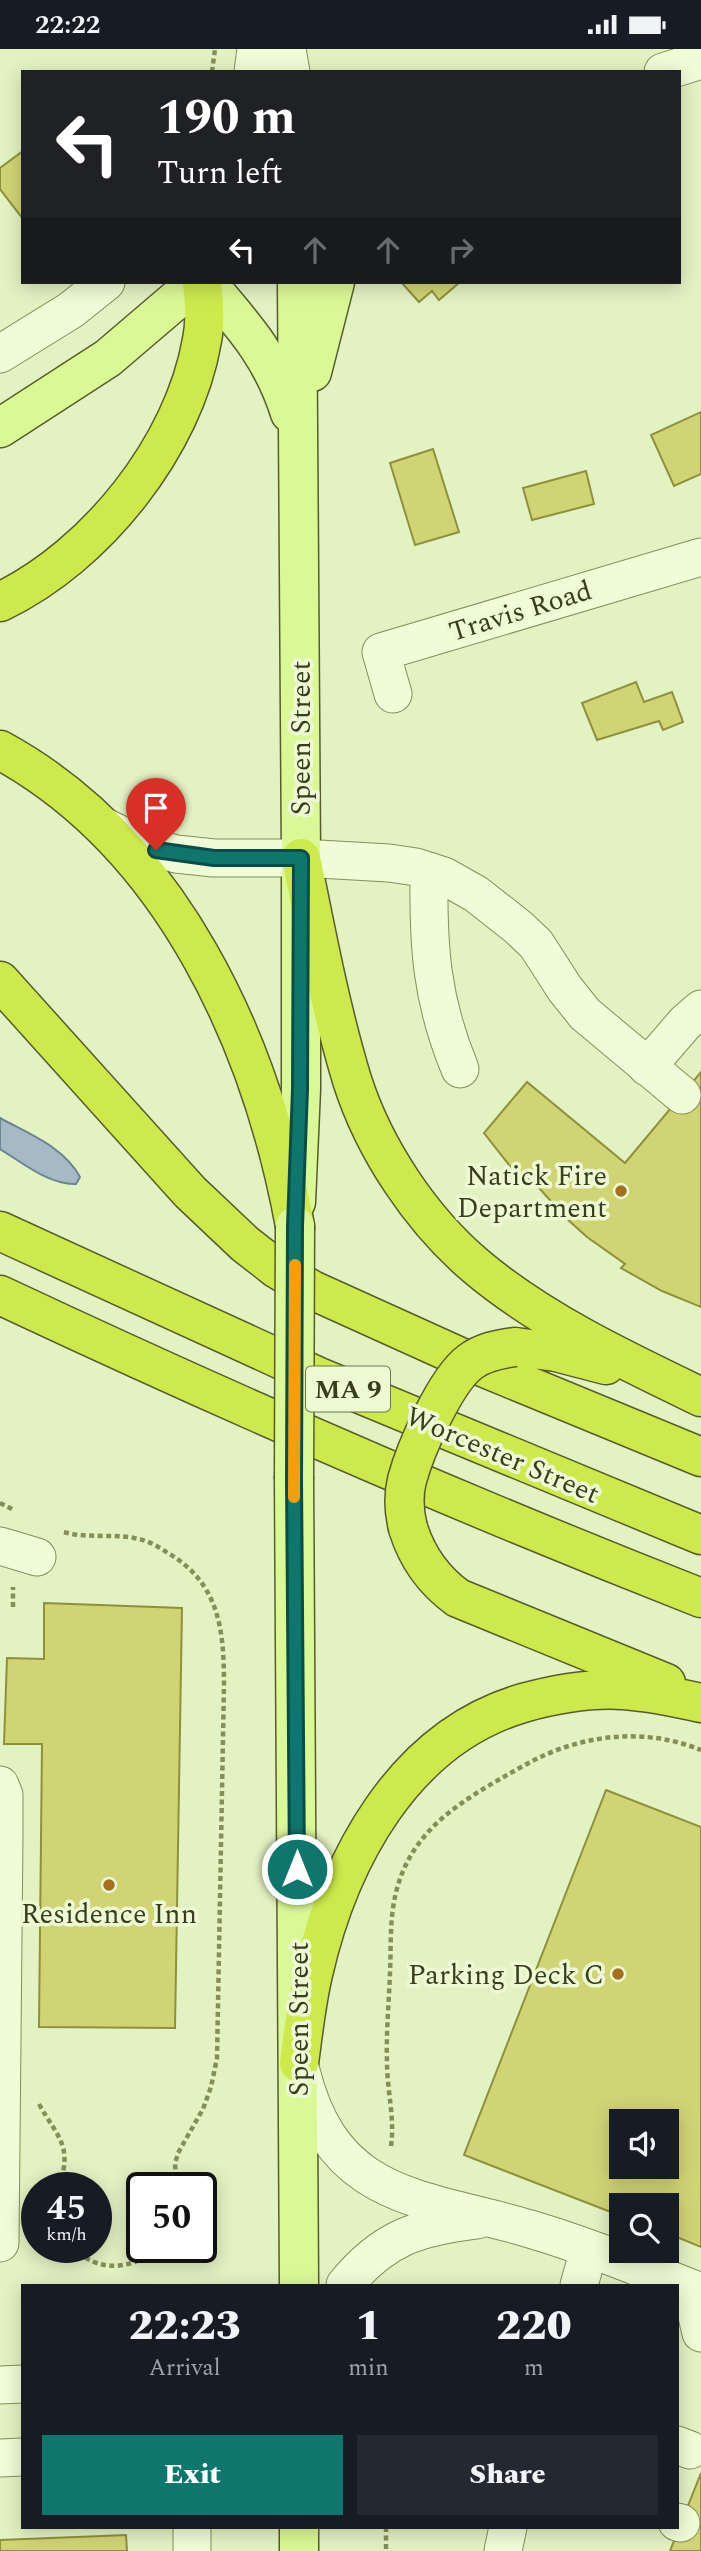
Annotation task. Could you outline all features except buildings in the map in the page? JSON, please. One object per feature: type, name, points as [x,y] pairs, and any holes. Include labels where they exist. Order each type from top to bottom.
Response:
[{"type":"highway","points":[[0,602],[48,573],[85,542],[119,507],[149,467],[173,426],[198,359],[204,322],[204,284]]},
{"type":"highway","points":[[0,750],[43,777],[99,824],[136,863],[172,909],[214,981],[266,1107],[286,1176],[295,1226]]},
{"type":"highway","points":[[301,858],[321,958],[353,1081],[381,1145],[415,1198],[457,1249],[477,1268],[516,1297],[594,1343],[701,1397]]},
{"type":"highway","points":[[0,981],[190,1192],[216,1219],[277,1269],[357,1312],[701,1457]]},
{"type":"highway","name":"Worcester Street","points":[[0,1231],[319,1377],[701,1535]]},
{"type":"highway","name":"Worcester Street","points":[[0,1295],[376,1464],[701,1598]]},
{"type":"highway","points":[[701,1397],[587,1359],[545,1350],[515,1347],[479,1356],[460,1371],[446,1389],[407,1480],[404,1507],[408,1528],[426,1566],[446,1589],[458,1598],[701,1696]]},
{"type":"highway","points":[[299,2063],[313,1974],[334,1903],[359,1847],[373,1824],[408,1776],[422,1762],[455,1735],[482,1720],[512,1707],[553,1696],[574,1692],[620,1690],[701,1703]]},
{"type":"main road","points":[[0,428],[100,363],[195,284]]},
{"type":"main road","points":[[206,284],[249,333],[274,369],[288,406],[298,446]]},
{"type":"main road","name":"Speen Street","points":[[297,284],[301,858],[294,1479],[299,2284]]},
{"type":"main road","points":[[298,446],[334,284]]},
{"type":"main road","points":[[299,2529],[299,2551]]},
{"type":"street","points":[[253,70],[256,49]]},
{"type":"street","points":[[287,49],[292,70]]},
{"type":"street","points":[[669,70],[701,60]]},
{"type":"street","points":[[0,353],[71,310],[104,284]]},
{"type":"street","name":"Travis Road","points":[[393,694],[381,652],[701,557]]},
{"type":"street","points":[[99,824],[137,843],[176,854],[214,858],[301,858],[390,863],[429,871],[451,880],[476,894],[518,927],[546,957],[565,989],[585,1014],[682,1095]]},
{"type":"street","points":[[429,871],[431,968],[442,1021],[460,1069]]},
{"type":"street","points":[[647,1067],[685,1023],[701,1009]]},
{"type":"street","points":[[0,1546],[46,1544]]},
{"type":"street","points":[[0,1785],[5,1795],[0,2243]]},
{"type":"street","points":[[299,2063],[307,2094],[322,2127],[338,2150],[376,2182],[396,2192],[523,2227],[699,2291],[697,2316],[701,2333]]},
{"type":"street","points":[[346,2284],[378,2251],[402,2237],[447,2225],[487,2219]]},
{"type":"street","points":[[579,2284],[589,2250]]},
{"type":"street","points":[[0,2385],[21,2384]]},
{"type":"street","points":[[0,2458],[21,2457]]},
{"type":"street","points":[[192,2529],[192,2551]]},
{"type":"street","points":[[503,2551],[508,2529]]},
{"type":"path","points":[[212,70],[215,49]]},
{"type":"path","points":[[0,1503],[16,1511]]},
{"type":"path","points":[[46,1544],[77,1535],[138,1539],[174,1556],[204,1586],[222,1630],[224,1684],[217,2059],[204,2109],[178,2153],[176,2172]]},
{"type":"path","points":[[389,2155],[392,2139],[387,2061],[391,1923],[398,1882],[416,1845],[447,1812],[532,1761],[563,1747],[592,1739],[622,1736],[661,1738],[701,1750]]},
{"type":"path","points":[[37,2100],[64,2147],[63,2172]]},
{"type":"path","points":[[95,2263],[115,2267],[137,2263]]},
{"type":"path","points":[[386,2529],[386,2551]]},
{"type":"water","points":[[0,1118],[45,1142],[65,1157],[80,1177],[76,1184],[46,1177],[0,1149]]},
{"type":"slow traffic","points":[[294,1497],[295,1265]]},
{"type":"place","name":"Natick Fire Department","points":[[621,1191]]},
{"type":"place","name":"Residence Inn","points":[[109,1885]]},
{"type":"place","name":"Parking Deck C","points":[[618,1974]]},
{"type":"route","points":[[156,850],[214,858],[301,858],[300,1089],[295,1226],[297,1869]]}]
